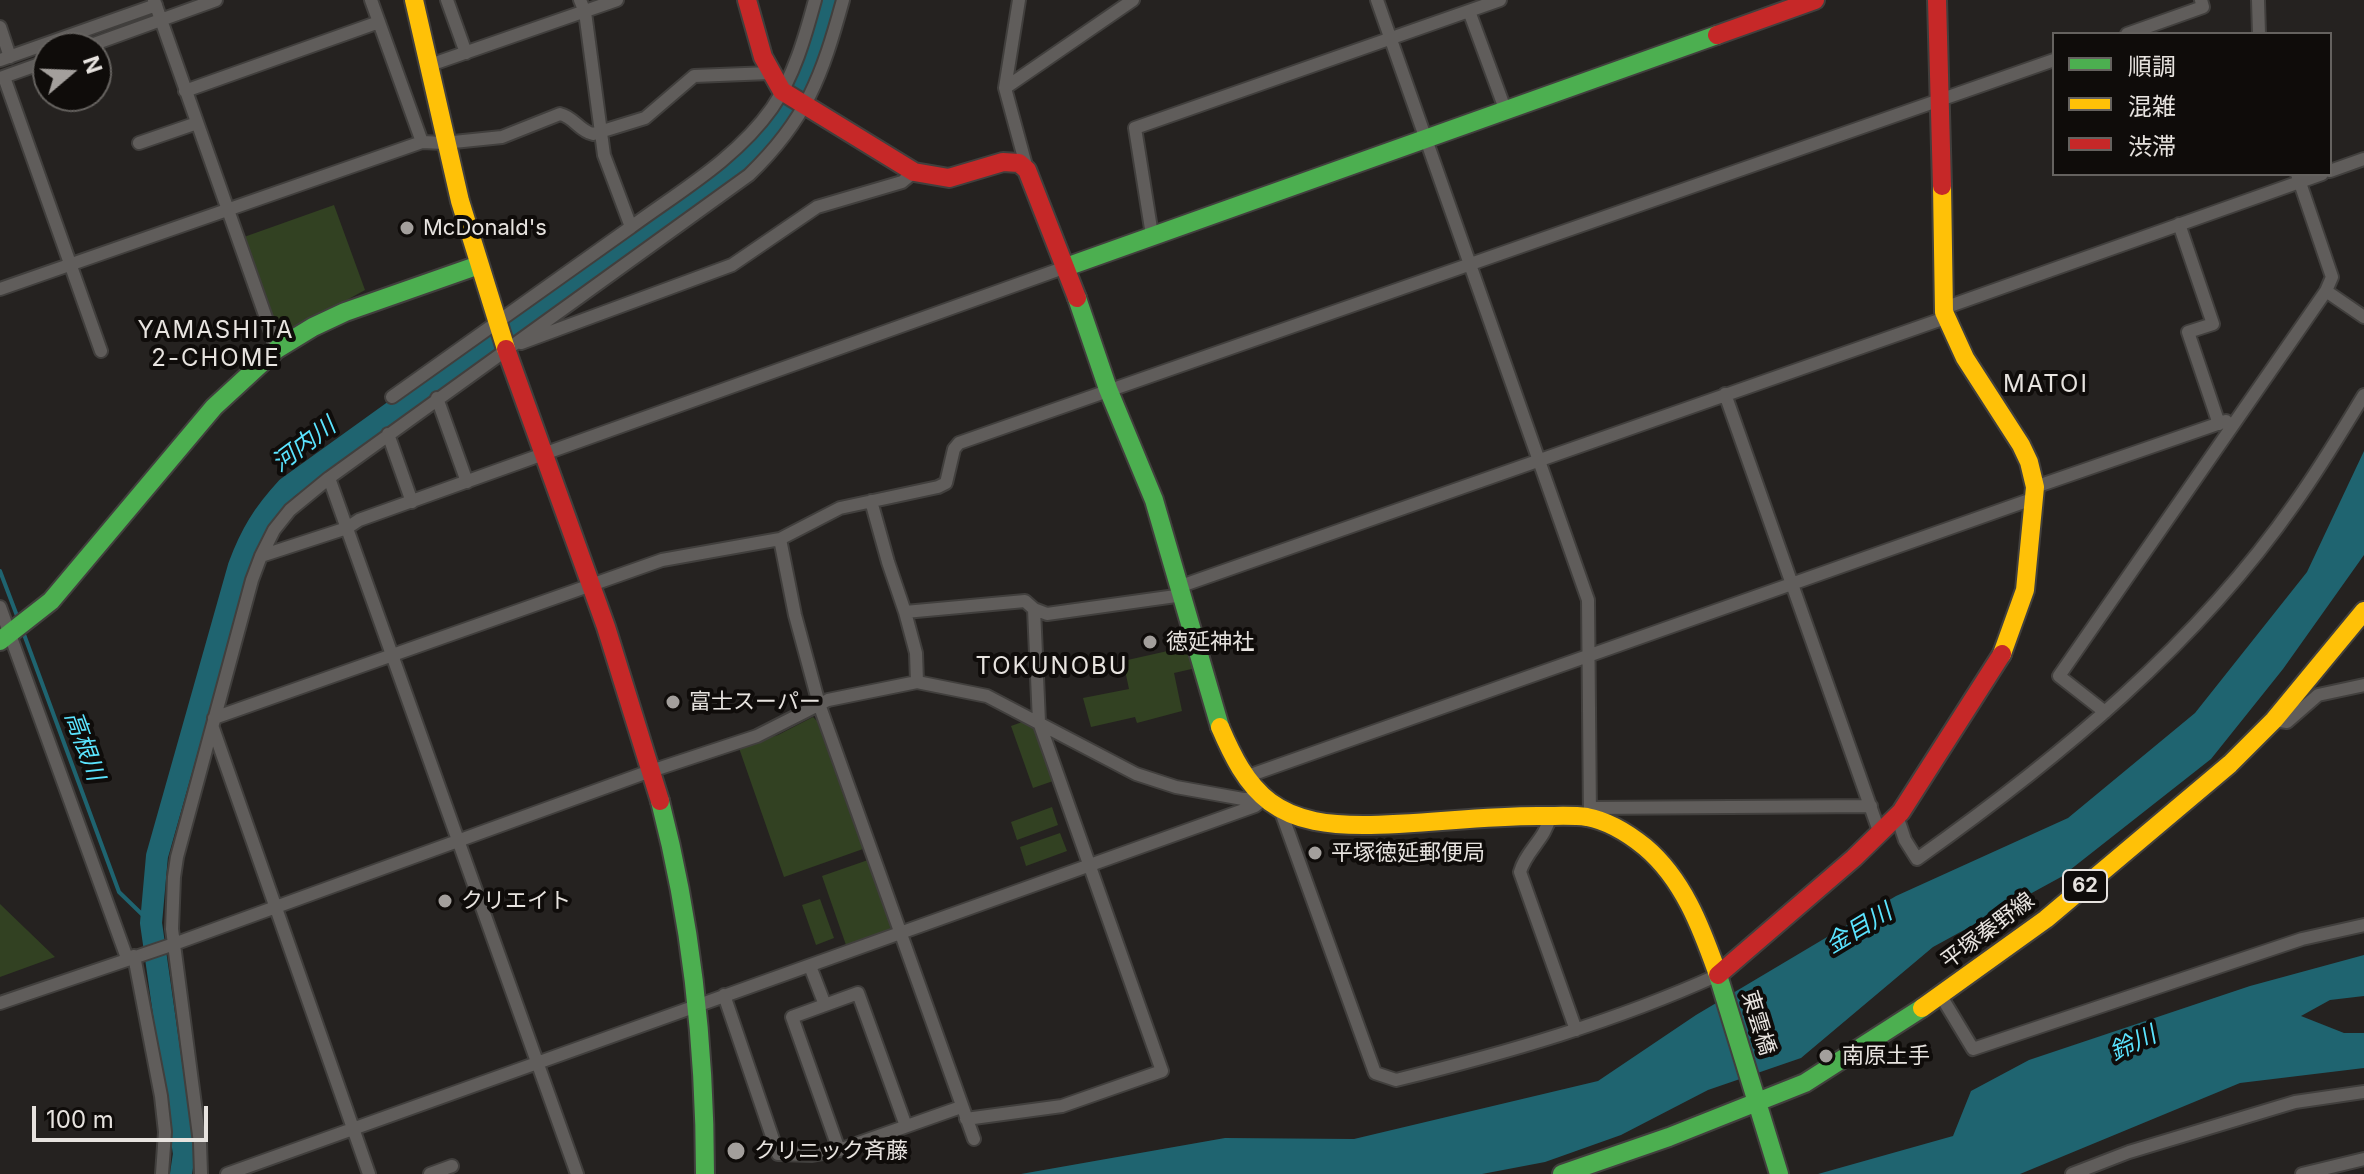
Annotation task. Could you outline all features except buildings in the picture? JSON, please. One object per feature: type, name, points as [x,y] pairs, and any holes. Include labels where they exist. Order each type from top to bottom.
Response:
[{"type":"street","points":[[112,38],[216,0]]},
{"type":"street","points":[[371,0],[422,142]]},
{"type":"street","points":[[414,0],[444,143],[479,265],[653,770],[685,907],[698,1004],[706,1109],[705,1170]]},
{"type":"street","points":[[447,0],[466,53]]},
{"type":"street","points":[[427,66],[583,6],[617,0]]},
{"type":"street","points":[[747,0],[763,57],[784,92],[914,172],[946,180],[1012,161],[1027,170]]},
{"type":"street","points":[[392,397],[739,146],[784,92],[815,0]]},
{"type":"street","points":[[201,1174],[200,1143],[174,944],[175,867],[252,580],[274,530],[290,510],[329,478],[506,346],[736,186],[773,151],[804,105],[827,57],[843,0]]},
{"type":"street","points":[[1005,88],[1133,0]]},
{"type":"street","points":[[1377,0],[1588,600],[1590,813]]},
{"type":"street","points":[[1152,235],[1135,128],[1500,0]]},
{"type":"street","points":[[261,556],[347,528],[359,520],[1815,0]]},
{"type":"street","points":[[1021,1],[1005,88],[1027,170],[1066,267],[1108,389],[1154,500],[1220,726],[1235,758],[1273,804],[1375,1073],[1396,1080],[1526,1047],[1718,977],[1897,816],[1930,770],[2001,656],[2025,590],[2035,492],[2029,462],[2021,445],[1965,358],[1944,313],[1937,0]]},
{"type":"street","points":[[2133,32],[2203,7],[2201,0]]},
{"type":"street","points":[[2258,0],[2259,32]]},
{"type":"street","points":[[0,27],[5,58],[155,3],[277,349]]},
{"type":"street","points":[[583,6],[604,155],[631,227]]},
{"type":"street","points":[[1469,11],[1505,109]]},
{"type":"street","points":[[185,91],[379,22]]},
{"type":"street","points":[[213,722],[662,560],[780,539],[840,508],[938,487],[946,483],[954,449],[959,443],[2052,61]]},
{"type":"street","points":[[32,67],[2,78],[101,351]]},
{"type":"street","points":[[0,289],[422,142],[502,137],[560,114],[569,116],[585,132],[600,133],[645,118],[694,76],[770,73]]},
{"type":"street","points":[[139,143],[197,123]]},
{"type":"street","points":[[2332,170],[2364,159]]},
{"type":"street","points":[[506,346],[732,265],[817,207],[902,182],[914,172]]},
{"type":"street","points":[[905,612],[1025,601],[1047,614],[1182,590],[1725,394],[2298,178],[2332,277],[2326,291],[2155,541],[2059,676],[2105,712]]},
{"type":"street","points":[[2179,224],[2213,324],[2188,332],[2219,424]]},
{"type":"street","points":[[8,636],[32,619],[74,575],[214,407],[277,349],[345,312],[479,265]]},
{"type":"street","points":[[2326,291],[2364,317]]},
{"type":"street","points":[[1725,394],[1880,834]]},
{"type":"street","points":[[1897,816],[1905,840],[1917,859],[2026,779],[2105,712],[2182,638],[2254,556],[2294,504],[2364,395]]},
{"type":"street","points":[[437,398],[467,482]]},
{"type":"street","points":[[1248,776],[1792,584],[2237,418]]},
{"type":"street","points":[[388,434],[412,502]]},
{"type":"street","points":[[329,478],[577,1174]]},
{"type":"street","points":[[871,501],[916,653],[917,682]]},
{"type":"street","points":[[780,539],[795,615],[819,704],[974,1139]]},
{"type":"street","points":[[0,607],[8,636],[131,957],[161,1096],[165,1132],[162,1174]]},
{"type":"street","points":[[724,995],[778,1154],[811,1155],[839,1150],[906,1126],[964,1113],[1062,1106],[1162,1071],[1039,722],[1034,609]]},
{"type":"street","name":"平塚秦野線","points":[[1562,1174],[1795,1087],[1831,1069],[1941,996],[2046,919],[2230,764],[2274,720],[2364,611]]},
{"type":"street","points":[[0,1003],[275,908],[653,770],[757,736],[819,704],[917,682],[987,696],[1136,774],[1176,787],[1273,804],[1319,822],[1361,826],[1590,813],[1871,806]]},
{"type":"street","points":[[2274,720],[2287,722],[2318,695],[2364,685]]},
{"type":"street","points":[[213,722],[369,1174]]},
{"type":"street","points":[[227,1174],[1255,806],[1273,804]]},
{"type":"street","name":"東雲橋","points":[[1590,813],[1635,839],[1654,855],[1672,874],[1687,900],[1718,977],[1779,1174]]},
{"type":"street","points":[[1550,816],[1548,830],[1523,860],[1520,872],[1576,1030]]},
{"type":"street","points":[[1941,996],[1973,1049],[2302,939],[2364,925]]},
{"type":"street","points":[[810,966],[825,1005]]},
{"type":"street","points":[[839,1150],[792,1017],[858,993],[906,1126]]},
{"type":"street","points":[[2072,1174],[2129,1152],[2295,1102],[2364,1092]]},
{"type":"street","points":[[2302,1174],[2364,1159]]},
{"type":"street","points":[[430,1174],[452,1166]]},
{"type":"green space","points":[[334,205],[365,290],[280,337],[244,237]]},
{"type":"green space","points":[[1190,646],[1196,668],[1174,673],[1182,711],[1137,723],[1135,717],[1091,727],[1083,698],[1129,689],[1123,661]]},
{"type":"green space","points":[[813,717],[863,849],[784,877],[739,748],[778,735]]},
{"type":"green space","points":[[1025,721],[1037,727],[1056,780],[1033,788],[1011,726]]},
{"type":"green space","points":[[1052,807],[1058,825],[1017,840],[1011,822]]},
{"type":"green space","points":[[1060,833],[1067,851],[1026,866],[1020,847]]},
{"type":"green space","points":[[868,860],[892,929],[846,945],[822,876]]},
{"type":"green space","points":[[820,899],[834,938],[816,945],[802,905]]},
{"type":"green space","points":[[0,904],[55,957],[0,977]]},
{"type":"water","name":"金目川","points":[[2364,451],[2364,555],[2283,669],[2211,759],[2061,877],[1933,947],[1801,1058],[1708,1090],[1621,1135],[1545,1162],[1482,1174],[1021,1174],[1225,1138],[1354,1139],[1598,1081],[1696,1015],[1896,896],[2068,818],[2195,713],[2307,572]]},
{"type":"water","name":"鈴川","points":[[2364,955],[2364,996],[2330,1000],[2301,1016],[2344,1033],[2364,1033],[2364,1068],[2240,1083],[2020,1174],[1818,1174],[1953,1136],[1971,1091],[2029,1060],[2250,986]]},
{"type":"waterway","name":"河内川","points":[[181,1174],[184,1154],[151,923],[157,856],[239,566],[253,534],[287,488],[750,155],[777,119],[798,82],[827,0]]},
{"type":"waterway","name":"高根川","points":[[0,571],[19,621]]},
{"type":"waterway","name":"高根川","points":[[22,629],[119,892],[151,923]]},
{"type":"traffic: fast","points":[[1066,267],[1717,35]]},
{"type":"traffic: fast","points":[[0,641],[51,601],[214,407],[277,349],[345,312],[479,265]]},
{"type":"traffic: fast","points":[[1077,298],[1108,389],[1154,500],[1220,727]]},
{"type":"traffic: fast","points":[[660,801],[681,893],[694,986],[702,1079],[705,1174]]},
{"type":"traffic: fast","points":[[1717,972],[1779,1174]]},
{"type":"traffic: fast","points":[[1562,1174],[1669,1137],[1805,1083],[1922,1008]]},
{"type":"traffic: slow","points":[[414,0],[460,201],[506,349]]},
{"type":"traffic: slow","points":[[1942,186],[1944,312],[1965,358],[2021,445],[2035,487],[2025,590],[2002,654]]},
{"type":"traffic: slow","points":[[1922,1008],[2046,919],[2230,764],[2274,720],[2364,611]]},
{"type":"traffic: slow","points":[[1220,727],[1247,778],[1261,795],[1280,809],[1303,818],[1363,825],[1571,816],[1587,817],[1610,825],[1645,847],[1670,874],[1697,921],[1717,972]]},
{"type":"traffic: jam","points":[[747,0],[763,57],[782,91],[914,172],[949,178],[1003,162],[1019,163],[1027,170],[1077,298]]},
{"type":"traffic: jam","points":[[1717,35],[1815,0]]},
{"type":"traffic: jam","points":[[1937,0],[1942,186]]},
{"type":"traffic: jam","points":[[506,349],[606,627],[660,801]]},
{"type":"traffic: jam","points":[[1718,975],[1854,858],[1901,812],[2002,654]]},
{"type":"place","name":"McDonald's","points":[[407,228]]},
{"type":"place","name":"徳延神社","points":[[1150,642]]},
{"type":"place","name":"富士スーパー","points":[[673,702]]},
{"type":"place","name":"平塚徳延郵便局","points":[[1315,853]]},
{"type":"place","name":"クリエイト","points":[[445,901]]},
{"type":"place","name":"南原土手","points":[[1826,1056]]},
{"type":"place","name":"クリニック斉藤","points":[[736,1151]]},
{"type":"district","name":"YAMASHITA 2-CHOME","points":[[216,345]]},
{"type":"district","name":"MATOI","points":[[2046,385]]},
{"type":"district","name":"TOKUNOBU","points":[[1052,667]]}]
